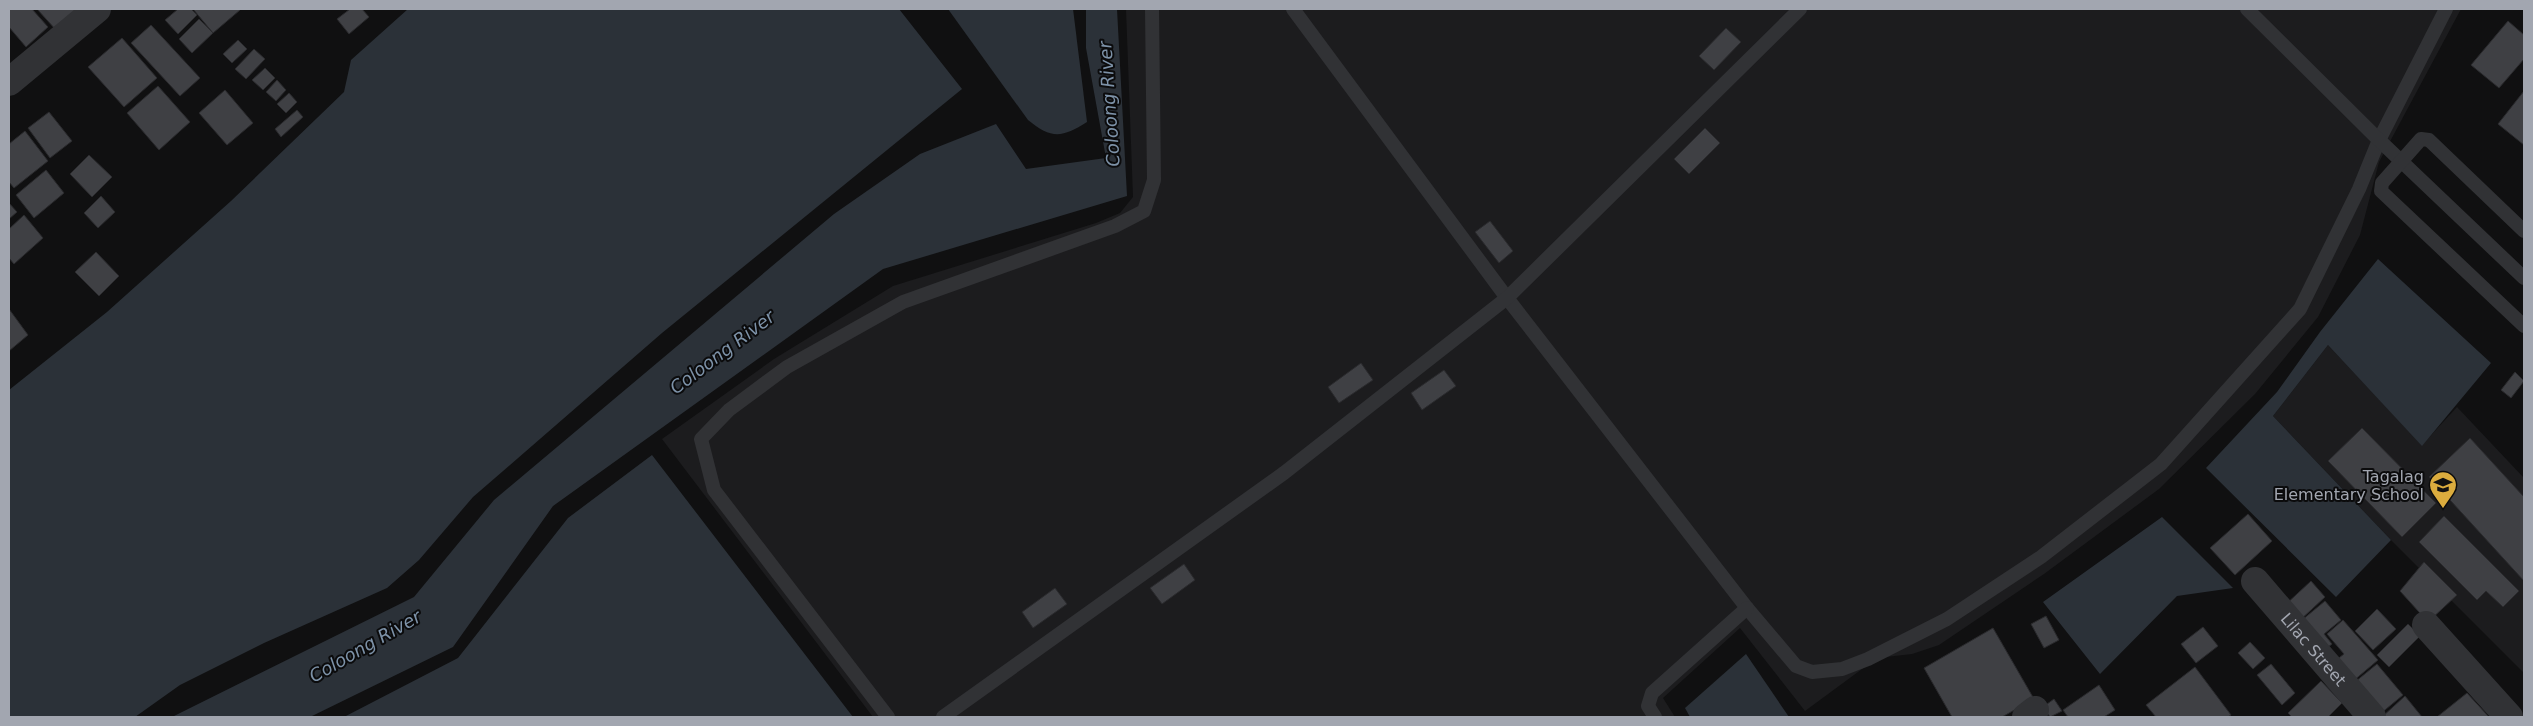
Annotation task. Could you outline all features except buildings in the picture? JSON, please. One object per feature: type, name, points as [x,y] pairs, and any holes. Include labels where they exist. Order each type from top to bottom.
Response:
[{"type":"street","points":[[9,82],[96,9]]},
{"type":"street","name":"Lilac Street","points":[[2255,581],[2372,717]]},
{"type":"street","points":[[2426,625],[2509,717]]},
{"type":"lane","points":[[888,717],[714,490],[701,439],[729,410],[787,368],[903,302],[1115,226],[1144,210],[1154,180],[1152,9]]},
{"type":"lane","points":[[1292,9],[1507,298],[1747,608],[1796,666],[1812,672],[1842,669],[1868,659],[1946,619],[2041,557],[2161,464],[2300,309],[2359,188],[2379,140],[2446,9]]},
{"type":"lane","points":[[943,717],[1284,473],[1507,298],[1800,9]]},
{"type":"lane","points":[[2248,9],[2379,140],[2524,278]]},
{"type":"lane","points":[[2524,231],[2429,140],[2422,139],[2382,183],[2381,191],[2524,326]]},
{"type":"lane","points":[[1655,717],[1648,706],[1652,693],[1747,608]]},
{"type":"shaded area","points":[[1126,9],[2461,9],[2379,162],[2360,235],[2318,317],[2255,394],[2159,489],[2044,574],[1939,645],[1912,654],[1877,658],[1805,711],[1740,628],[1663,698],[1675,717],[873,717],[662,439],[774,359],[893,286],[1096,223],[1120,213],[1133,197]]},
{"type":"shaded area","name":"Tagalag Elementary School","points":[[2328,345],[2422,445],[2457,407],[2524,478],[2524,673],[2391,540],[2273,416]]},
{"type":"water","points":[[408,9],[899,9],[962,89],[662,333],[473,497],[419,560],[387,588],[264,643],[180,685],[135,717],[9,717],[9,390],[107,312],[231,201],[344,92],[351,60]]},
{"type":"water","points":[[948,9],[1073,9],[1087,122],[1070,131],[1057,134],[1043,131],[1028,120]]},
{"type":"water","name":"Coloong River","points":[[1086,9],[1117,9],[1127,196],[883,269],[553,506],[453,647],[310,717],[172,717],[414,597],[494,500],[834,214],[920,154],[996,124],[1026,169],[1106,158],[1086,48]]},
{"type":"water","points":[[2378,259],[2491,363],[2422,446],[2328,345],[2273,416],[2391,540],[2336,597],[2206,468],[2277,392],[2320,332]]},
{"type":"water","points":[[652,455],[853,717],[344,717],[458,658],[568,518]]},
{"type":"water","points":[[2162,517],[2233,588],[2177,596],[2100,674],[2043,602]]},
{"type":"water","points":[[1746,654],[1789,717],[1690,717],[1685,708]]},
{"type":"place","name":"Tagalag Elementary School","points":[[2443,509]]}]
